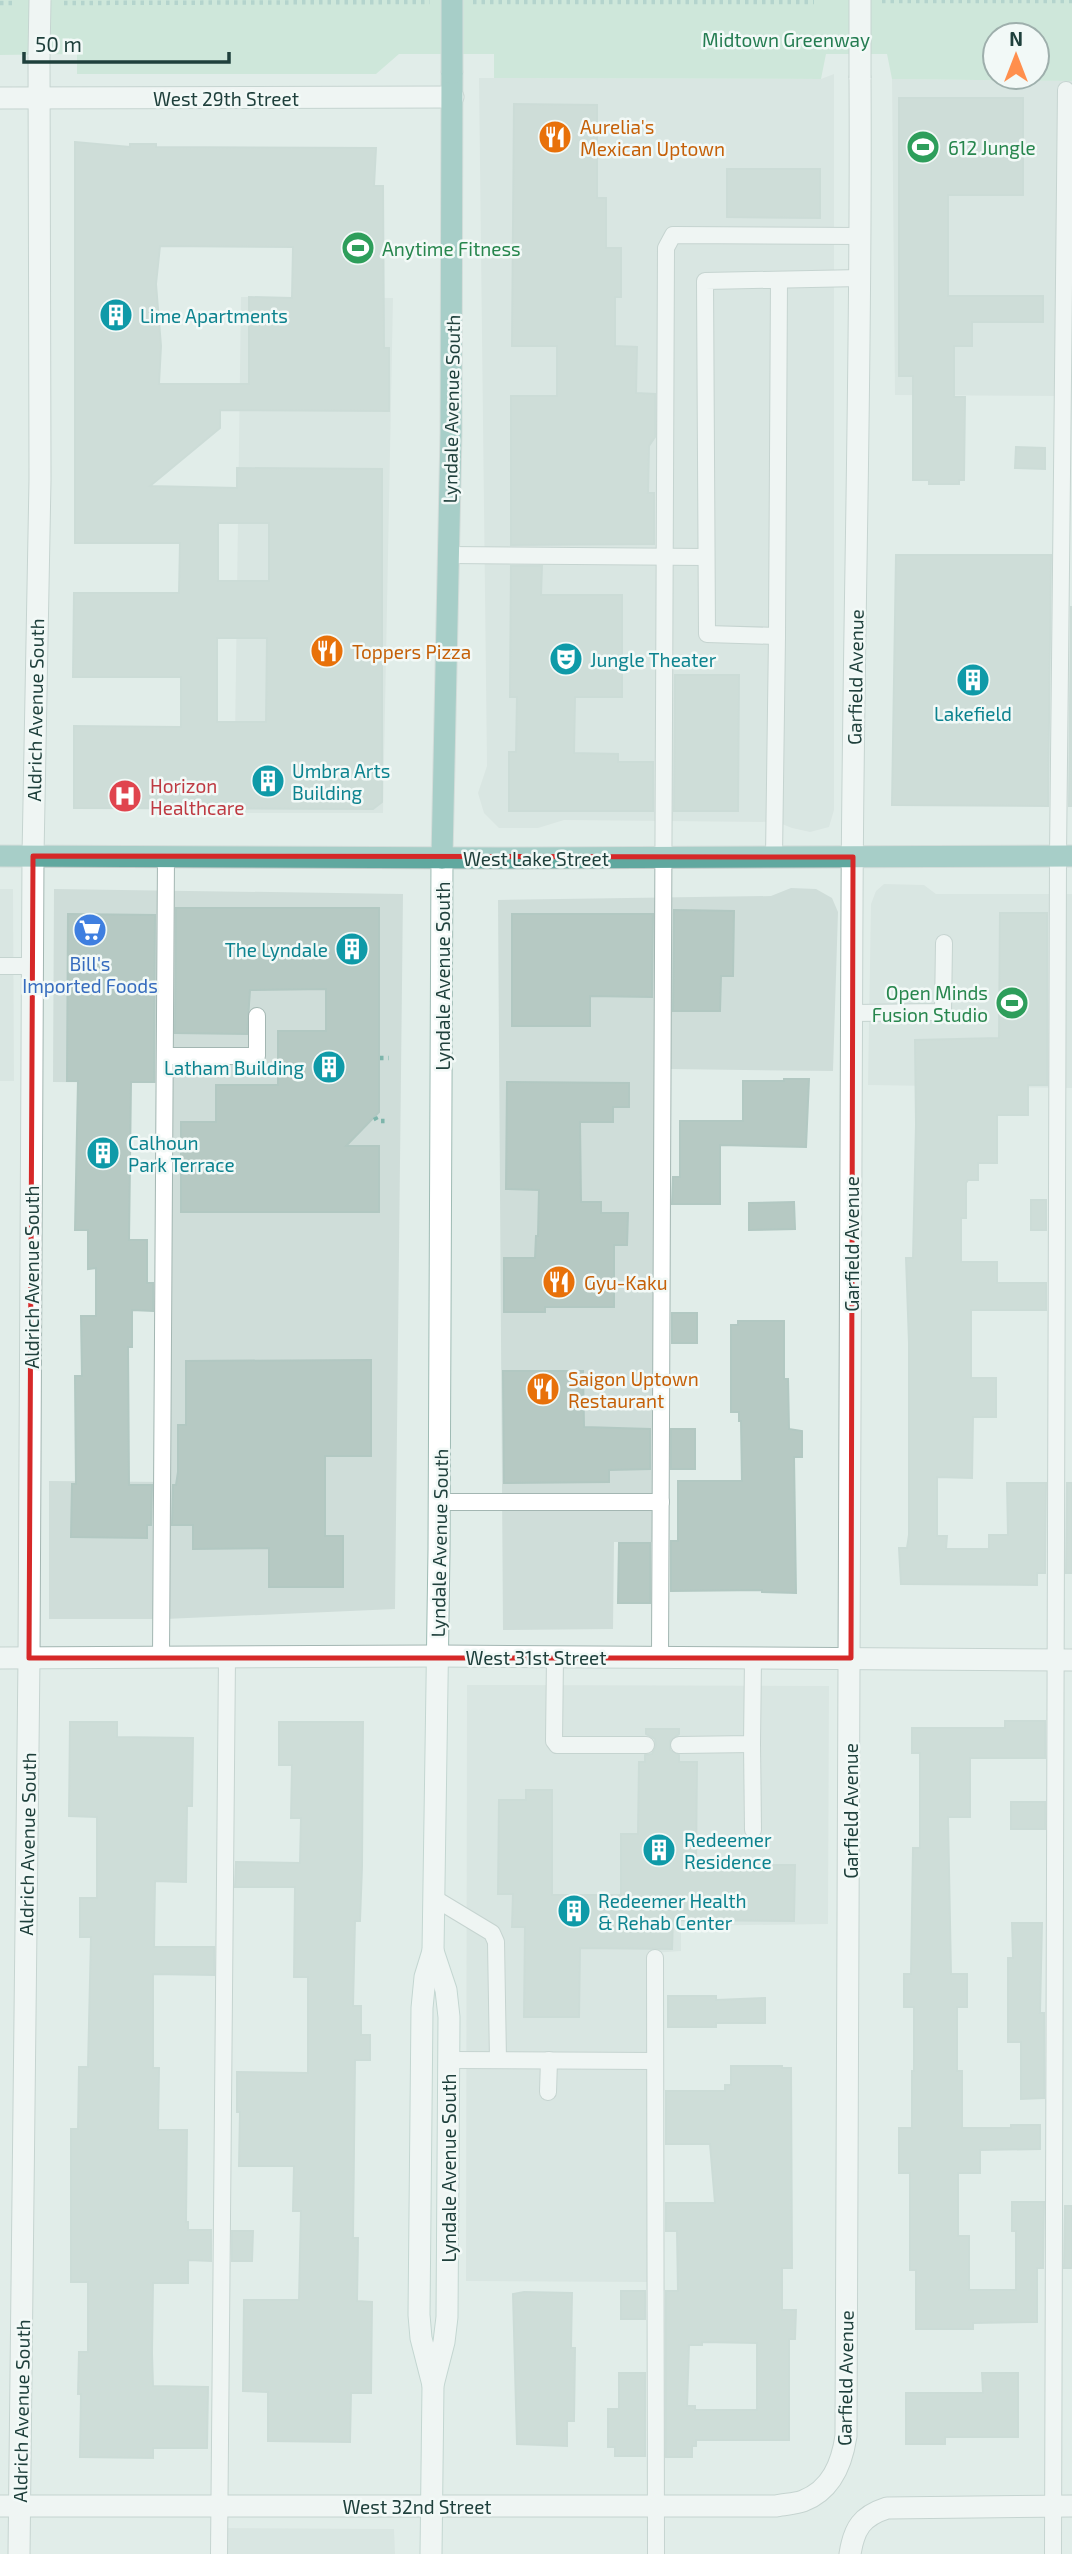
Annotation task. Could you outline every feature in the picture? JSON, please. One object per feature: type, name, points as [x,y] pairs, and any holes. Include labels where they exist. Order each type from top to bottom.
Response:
[{"type":"main road","name":"Lyndale Avenue South","points":[[442,858],[449,555],[454,2]]},
{"type":"main road","name":"West Lake Street","points":[[0,856],[1065,856]]},
{"type":"street","name":"Garfield Avenue","points":[[828,2485],[842,2460],[846,2435],[852,1013],[861,278],[860,78],[869,1]]},
{"type":"street","name":"Aldrich Avenue South","points":[[19,2554],[10,2506],[29,1658],[33,856],[40,480],[41,2]]},
{"type":"street","name":"West 29th Street","points":[[0,98],[453,97]]},
{"type":"street","name":"Lyndale Avenue South","points":[[433,2385],[421,2338],[419,2315],[422,2008],[425,1977],[433,1951],[434,1898],[442,858]]},
{"type":"street","name":"West 31st Street","points":[[0,1658],[437,1656],[1064,1660]]},
{"type":"street","name":"Lyndale Avenue South","points":[[430,2554],[433,2385],[444,2342],[447,2317],[449,2060],[448,2003],[433,1951]]},
{"type":"street","name":"West 32nd Street","points":[[10,2506],[776,2506],[804,2501],[828,2485]]},
{"type":"street","points":[[850,2554],[857,2526],[876,2512],[906,2506],[1063,2506]]},
{"type":"lane","points":[[1052,2554],[1063,2506],[1066,90]]},
{"type":"lane","points":[[660,1658],[666,248],[673,235],[861,236]]},
{"type":"lane","points":[[777,636],[707,634],[705,281],[861,278]]},
{"type":"lane","points":[[774,857],[779,280]]},
{"type":"lane","points":[[449,555],[706,557]]},
{"type":"lane","points":[[161,1657],[166,856]]},
{"type":"lane","points":[[852,1013],[943,1012],[944,943]]},
{"type":"lane","points":[[0,966],[33,966]]},
{"type":"lane","points":[[165,1056],[257,1056],[257,1017]]},
{"type":"lane","points":[[439,1502],[661,1503]]},
{"type":"lane","points":[[219,2554],[227,1656]]},
{"type":"lane","points":[[555,1657],[554,1741],[557,1745],[646,1745]]},
{"type":"lane","points":[[753,1658],[753,1830]]},
{"type":"lane","points":[[679,1745],[752,1744]]},
{"type":"lane","points":[[434,1898],[492,1933],[496,1942],[498,2060]]},
{"type":"lane","points":[[655,1958],[656,2554]]},
{"type":"lane","points":[[449,2060],[655,2061]]},
{"type":"lane","points":[[548,2092],[549,2060]]},
{"type":"path","points":[[869,1],[1072,1]]},
{"type":"path","points":[[0,3],[814,2]]},
{"type":"path","points":[[380,1058],[389,1058]]},
{"type":"path","points":[[374,1117],[377,1121],[389,1121]]},
{"type":"highlighted area","points":[[33,856],[853,857],[851,1658],[29,1658]]},
{"type":"shaded area","points":[[834,74],[834,810],[829,827],[810,832],[777,822],[564,820],[538,828],[499,828],[484,813],[478,793],[487,766],[479,78],[821,79]]},
{"type":"shaded area","points":[[892,79],[981,80],[981,91],[1051,91],[1051,81],[1072,81],[1072,213],[1064,396],[895,395]]},
{"type":"shaded area","points":[[241,297],[393,298],[383,813],[234,813]]},
{"type":"shaded area","points":[[884,884],[924,885],[936,894],[1072,894],[1072,1088],[868,1085],[871,904],[876,891]]},
{"type":"shaded area","points":[[791,888],[816,889],[832,898],[838,912],[833,1071],[668,1069],[659,1542],[614,1542],[613,1629],[503,1630],[498,900],[771,896]]},
{"type":"shaded area","points":[[0,889],[13,889],[14,1081],[0,1081]]},
{"type":"shaded area","points":[[54,889],[403,894],[395,1609],[165,1619],[49,1619],[49,1481],[166,1482],[170,1083],[53,1082]]},
{"type":"shaded area","points":[[467,1685],[829,1686],[828,1924],[681,1926],[681,1951],[654,1953],[652,2282],[466,2281]]},
{"type":"shaded area","points":[[216,2528],[394,2529],[395,2554],[216,2554]]},
{"type":"green space","name":"Midtown Greenway","points":[[0,0],[1072,0],[1072,81],[1051,81],[1051,21],[981,21],[981,80],[892,79],[887,54],[826,54],[821,79],[494,78],[494,54],[399,54],[376,74],[77,74],[77,54],[0,55]]},
{"type":"building","points":[[899,98],[1023,98],[1023,195],[948,195],[948,296],[1043,296],[1043,322],[972,322],[972,346],[954,346],[954,397],[965,397],[964,480],[959,480],[959,484],[929,484],[929,480],[913,480],[913,376],[899,376]]},
{"type":"building","points":[[514,104],[597,105],[597,198],[606,198],[606,248],[621,248],[621,297],[615,297],[615,346],[637,347],[636,393],[655,394],[655,437],[649,446],[648,493],[654,493],[654,544],[511,545],[511,396],[557,396],[557,346],[512,346]]},
{"type":"building","points":[[75,142],[130,147],[130,144],[156,144],[156,147],[376,148],[374,186],[383,186],[384,348],[389,348],[389,411],[220,410],[220,428],[150,486],[237,488],[237,468],[382,469],[382,802],[373,809],[74,808],[74,726],[181,727],[181,677],[73,677],[74,593],[179,593],[180,543],[75,543]],"holes":[[[160,246],[293,247],[292,298],[249,297],[249,384],[159,384],[161,346],[156,284]],[[218,523],[269,523],[269,581],[218,581]],[[217,638],[267,638],[266,722],[217,722]]]},
{"type":"building","points":[[727,169],[820,169],[820,218],[727,217]]},
{"type":"building","points":[[1016,447],[1045,448],[1045,469],[1015,468]]},
{"type":"building","name":"Lakefield","points":[[896,555],[1051,555],[1048,806],[892,805]]},
{"type":"building","points":[[511,566],[542,566],[541,595],[622,595],[622,697],[575,697],[574,753],[618,754],[618,762],[653,762],[653,811],[509,811],[509,752],[516,752],[517,697],[510,697]]},
{"type":"building","points":[[1071,607],[1072,806],[1069,806]]},
{"type":"building","points":[[675,675],[739,675],[738,811],[674,811]]},
{"type":"building","points":[[176,908],[379,908],[379,1112],[346,1146],[379,1146],[379,1212],[181,1212],[181,1122],[216,1122],[216,1085],[278,1085],[278,1031],[326,1031],[326,989],[250,990],[247,1034],[175,1033]]},
{"type":"building","points":[[674,910],[734,911],[733,976],[721,976],[720,1011],[673,1011]]},
{"type":"building","points":[[1000,913],[1047,913],[1047,1085],[1028,1085],[1028,1115],[997,1115],[997,1163],[978,1163],[978,1180],[968,1180],[966,1183],[966,1218],[961,1218],[961,1262],[997,1262],[997,1283],[1046,1283],[1046,1310],[971,1310],[971,1378],[996,1378],[996,1417],[973,1417],[972,1478],[937,1477],[937,1536],[947,1536],[946,1549],[989,1549],[989,1535],[1008,1535],[1007,1483],[1046,1483],[1045,1573],[1037,1573],[1037,1585],[901,1584],[899,1548],[907,1548],[909,1535],[906,1258],[913,1258],[915,1040],[999,1038]]},
{"type":"building","points":[[68,914],[155,915],[154,1082],[131,1082],[129,1240],[147,1240],[147,1283],[153,1283],[153,1311],[132,1310],[132,1347],[128,1347],[129,1485],[152,1485],[151,1525],[147,1525],[147,1538],[71,1537],[72,1484],[76,1484],[75,1376],[82,1376],[81,1316],[96,1316],[96,1268],[88,1269],[88,1230],[75,1230],[78,1081],[67,1081]]},
{"type":"building","points":[[512,914],[653,914],[652,997],[590,996],[590,1026],[512,1026]]},
{"type":"building","points":[[809,1079],[806,1147],[720,1145],[720,1204],[672,1204],[673,1177],[680,1177],[680,1121],[743,1121],[743,1081]]},
{"type":"building","points":[[507,1082],[629,1083],[629,1107],[613,1107],[613,1122],[580,1122],[581,1202],[601,1202],[601,1213],[628,1213],[627,1245],[614,1245],[614,1307],[545,1307],[545,1312],[504,1312],[504,1258],[535,1258],[539,1190],[506,1189]]},
{"type":"building","points":[[1031,1200],[1046,1200],[1046,1230],[1031,1230]]},
{"type":"building","points":[[794,1202],[795,1229],[749,1230],[749,1203]]},
{"type":"building","points":[[672,1313],[697,1313],[697,1343],[672,1343]]},
{"type":"building","points":[[738,1321],[784,1321],[784,1379],[788,1379],[789,1429],[802,1431],[802,1457],[794,1457],[796,1593],[762,1590],[671,1591],[671,1541],[678,1541],[678,1481],[742,1481],[741,1421],[739,1412],[731,1412],[731,1325],[738,1325]]},
{"type":"building","points":[[371,1360],[371,1456],[325,1456],[325,1536],[343,1536],[343,1587],[269,1587],[269,1548],[193,1549],[193,1525],[172,1525],[173,1485],[176,1485],[178,1472],[178,1425],[186,1425],[186,1361]]},
{"type":"building","points":[[503,1371],[583,1371],[584,1427],[650,1429],[650,1469],[609,1470],[609,1482],[504,1483]]},
{"type":"building","points":[[671,1429],[695,1429],[695,1469],[671,1469]]},
{"type":"building","points":[[1067,1483],[1072,1483],[1072,1573],[1066,1573]]},
{"type":"building","points":[[619,1543],[650,1543],[650,1603],[618,1603]]},
{"type":"building","points":[[1005,1721],[1045,1721],[1045,1758],[970,1758],[970,1817],[948,1817],[951,1974],[967,1974],[967,2007],[957,2007],[957,2071],[962,2071],[962,2128],[1040,2125],[1040,2149],[980,2150],[980,2173],[958,2173],[958,2236],[969,2236],[969,2290],[1016,2290],[1016,2231],[1012,2231],[1012,2202],[1044,2202],[1043,2268],[1037,2268],[1037,2322],[973,2323],[973,2329],[916,2329],[916,2270],[910,2270],[910,2173],[899,2173],[899,2128],[912,2128],[914,2071],[914,2007],[904,2007],[904,1974],[911,1974],[913,1848],[920,1848],[920,1753],[912,1753],[912,1728],[1005,1728]]},
{"type":"building","points":[[70,1722],[117,1722],[117,1737],[193,1738],[192,1806],[187,1806],[186,1882],[155,1881],[154,1947],[214,1947],[214,1975],[153,1974],[153,2068],[159,2068],[158,2130],[187,2130],[186,2222],[188,2230],[211,2230],[211,2261],[188,2260],[188,2283],[153,2283],[152,2353],[153,2386],[208,2387],[207,2448],[153,2448],[153,2458],[80,2457],[79,2352],[88,2352],[88,2282],[71,2282],[71,2129],[78,2129],[79,2067],[88,2067],[91,1937],[80,1937],[80,1898],[97,1898],[97,1817],[69,1816]]},
{"type":"building","points":[[279,1722],[363,1722],[362,1867],[360,1921],[355,1921],[353,2006],[361,2006],[361,2035],[370,2035],[370,2060],[355,2060],[353,2238],[358,2238],[357,2301],[372,2302],[371,2393],[351,2393],[350,2442],[268,2441],[268,2392],[243,2391],[244,2300],[299,2300],[301,2211],[293,2211],[294,2166],[239,2166],[240,2112],[237,2112],[237,2072],[308,2073],[308,1977],[294,1977],[295,1887],[235,1887],[236,1862],[300,1863],[301,1818],[291,1818],[292,1765],[279,1765]]},
{"type":"building","points":[[646,1729],[679,1729],[679,1734],[670,1741],[670,1750],[679,1755],[679,1762],[697,1762],[696,1865],[795,1865],[794,1921],[673,1920],[672,1949],[580,1948],[579,2017],[524,2017],[525,1927],[512,1927],[513,1894],[498,1894],[499,1800],[526,1800],[526,1790],[552,1790],[552,1895],[621,1895],[621,1834],[638,1834],[639,1762],[645,1762],[645,1755],[652,1754],[656,1746],[655,1739],[646,1734]]},
{"type":"building","points":[[1011,1802],[1045,1802],[1045,1829],[1011,1829]]},
{"type":"building","points":[[1012,1923],[1042,1923],[1040,2013],[1044,2013],[1044,2098],[1021,2099],[1021,2042],[1008,2042],[1008,1958],[1013,1958]]},
{"type":"building","points":[[668,1996],[716,1996],[716,2000],[765,1998],[765,2023],[668,2027]]},
{"type":"building","points":[[731,2066],[791,2068],[792,2268],[782,2268],[782,2310],[796,2310],[795,2339],[789,2339],[789,2440],[696,2440],[696,2446],[692,2446],[692,2457],[666,2457],[666,2291],[678,2291],[677,2231],[666,2231],[666,2203],[715,2203],[710,2144],[666,2144],[666,2091],[725,2091],[725,2085],[731,2085]],"holes":[[[702,2342],[757,2343],[757,2410],[695,2410],[695,2406],[687,2406],[689,2345],[702,2345]]]},
{"type":"building","points":[[1065,2206],[1072,2206],[1072,2268],[1064,2268]]},
{"type":"building","points":[[232,2231],[253,2231],[252,2261],[232,2261]]},
{"type":"building","points":[[621,2291],[645,2291],[645,2319],[621,2319]]},
{"type":"building","points":[[572,2293],[571,2348],[575,2348],[574,2421],[567,2421],[567,2446],[517,2444],[513,2294]]},
{"type":"building","points":[[619,2373],[645,2373],[645,2456],[615,2456],[615,2447],[608,2447],[608,2409],[619,2409]]},
{"type":"building","points":[[982,2373],[1018,2373],[1018,2437],[945,2437],[945,2444],[906,2444],[906,2393],[983,2393]]},
{"type":"place","name":"Aurelia's Mexican Uptown","points":[[555,137]]},
{"type":"place","name":"612 Jungle","points":[[923,147]]},
{"type":"place","name":"Anytime Fitness","points":[[358,248]]},
{"type":"place","name":"Lime Apartments","points":[[116,315]]},
{"type":"place","name":"Toppers Pizza","points":[[327,651]]},
{"type":"place","name":"Jungle Theater","points":[[566,659]]},
{"type":"place","name":"Lakefield","points":[[973,680]]},
{"type":"place","name":"Umbra Arts Building","points":[[268,781]]},
{"type":"place","name":"Horizon Healthcare","points":[[125,796]]},
{"type":"place","name":"Bill's Imported Foods","points":[[90,930]]},
{"type":"place","name":"The Lyndale","points":[[352,949]]},
{"type":"place","name":"Open Minds Fusion Studio","points":[[1012,1003]]},
{"type":"place","name":"Latham Building","points":[[329,1067]]},
{"type":"place","name":"Calhoun Park Terrace","points":[[103,1153]]},
{"type":"place","name":"Gyu-Kaku","points":[[559,1282]]},
{"type":"place","name":"Saigon Uptown Restaurant","points":[[543,1389]]},
{"type":"place","name":"Redeemer Residence","points":[[659,1850]]},
{"type":"place","name":"Redeemer Health & Rehab Center","points":[[574,1911]]}]
